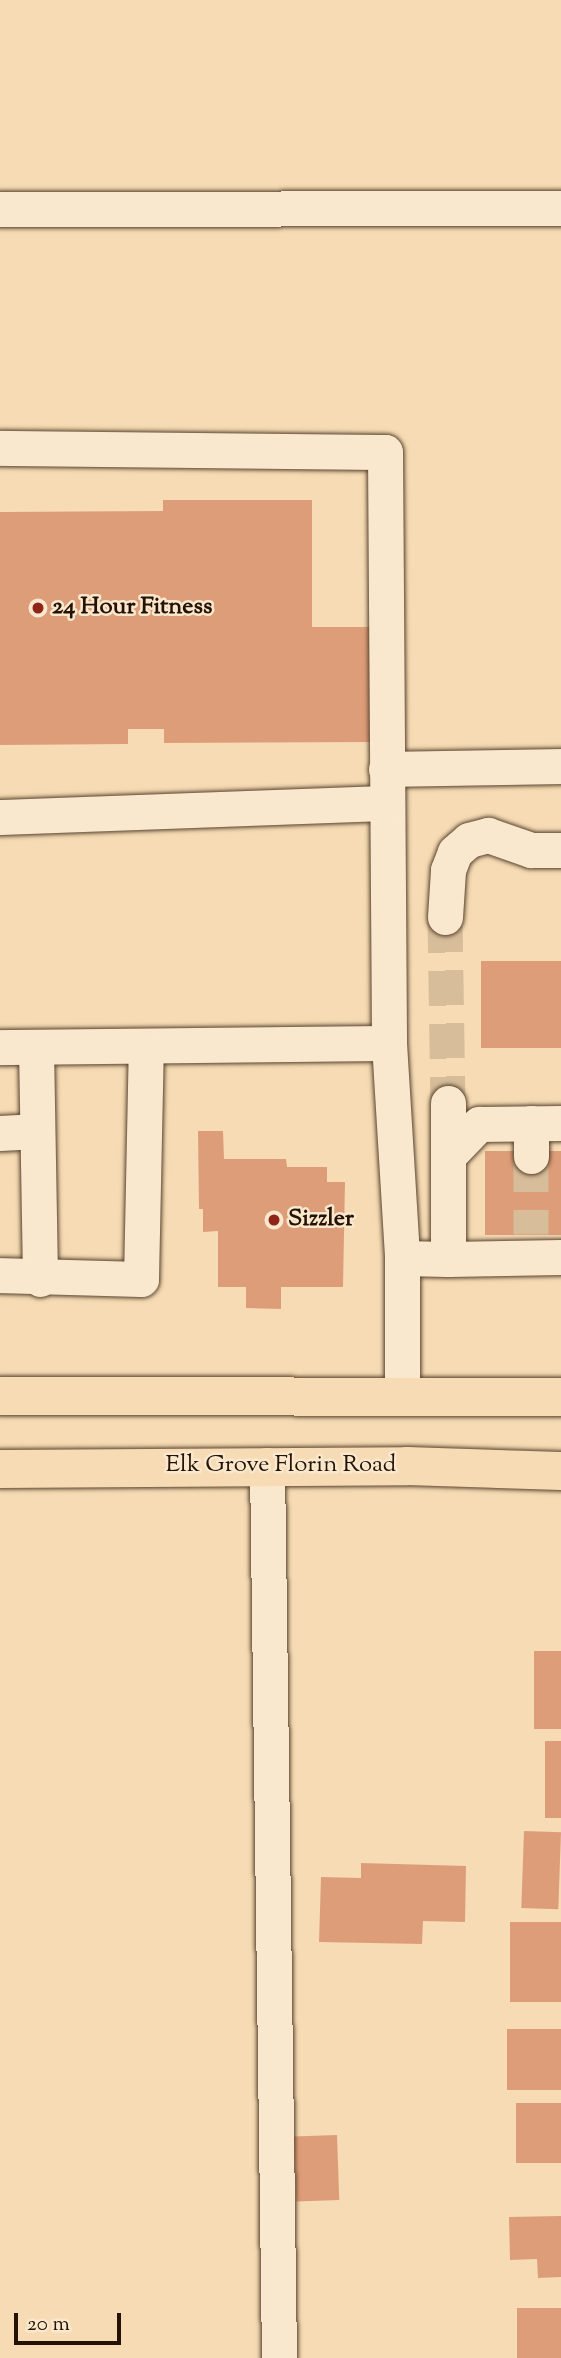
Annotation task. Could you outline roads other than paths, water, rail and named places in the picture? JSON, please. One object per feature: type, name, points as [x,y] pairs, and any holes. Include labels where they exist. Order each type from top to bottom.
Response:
[{"type":"main road","points":[[0,1396],[561,1397]]},
{"type":"main road","name":"Elk Grove Florin Road","points":[[0,1469],[267,1465],[561,1472]]},
{"type":"street","points":[[0,209],[561,208]]},
{"type":"street","points":[[0,448],[384,453],[389,1043],[402,1258],[402,1395]]},
{"type":"street","points":[[0,817],[387,786],[561,766]]},
{"type":"street","points":[[445,917],[448,870],[456,852],[468,841],[488,835],[531,850],[561,850]]},
{"type":"street","points":[[0,1047],[389,1043]]},
{"type":"street","points":[[0,1275],[40,1279],[141,1279],[146,1046]]},
{"type":"street","points":[[36,1047],[40,1279]]},
{"type":"street","points":[[448,1103],[448,1259]]},
{"type":"street","points":[[448,1156],[479,1124],[541,1134]]},
{"type":"street","points":[[0,1133],[37,1131]]},
{"type":"street","points":[[402,1258],[448,1259],[541,1250]]},
{"type":"street","points":[[267,1465],[279,2358]]},
{"type":"tunnel","points":[[445,917],[448,1103]]},
{"type":"tunnel","points":[[531,1156],[531,1234]]},
{"type":"place","name":"24 Hour Fitness","points":[[38,608]]},
{"type":"place","name":"Sizzler","points":[[274,1220]]}]
